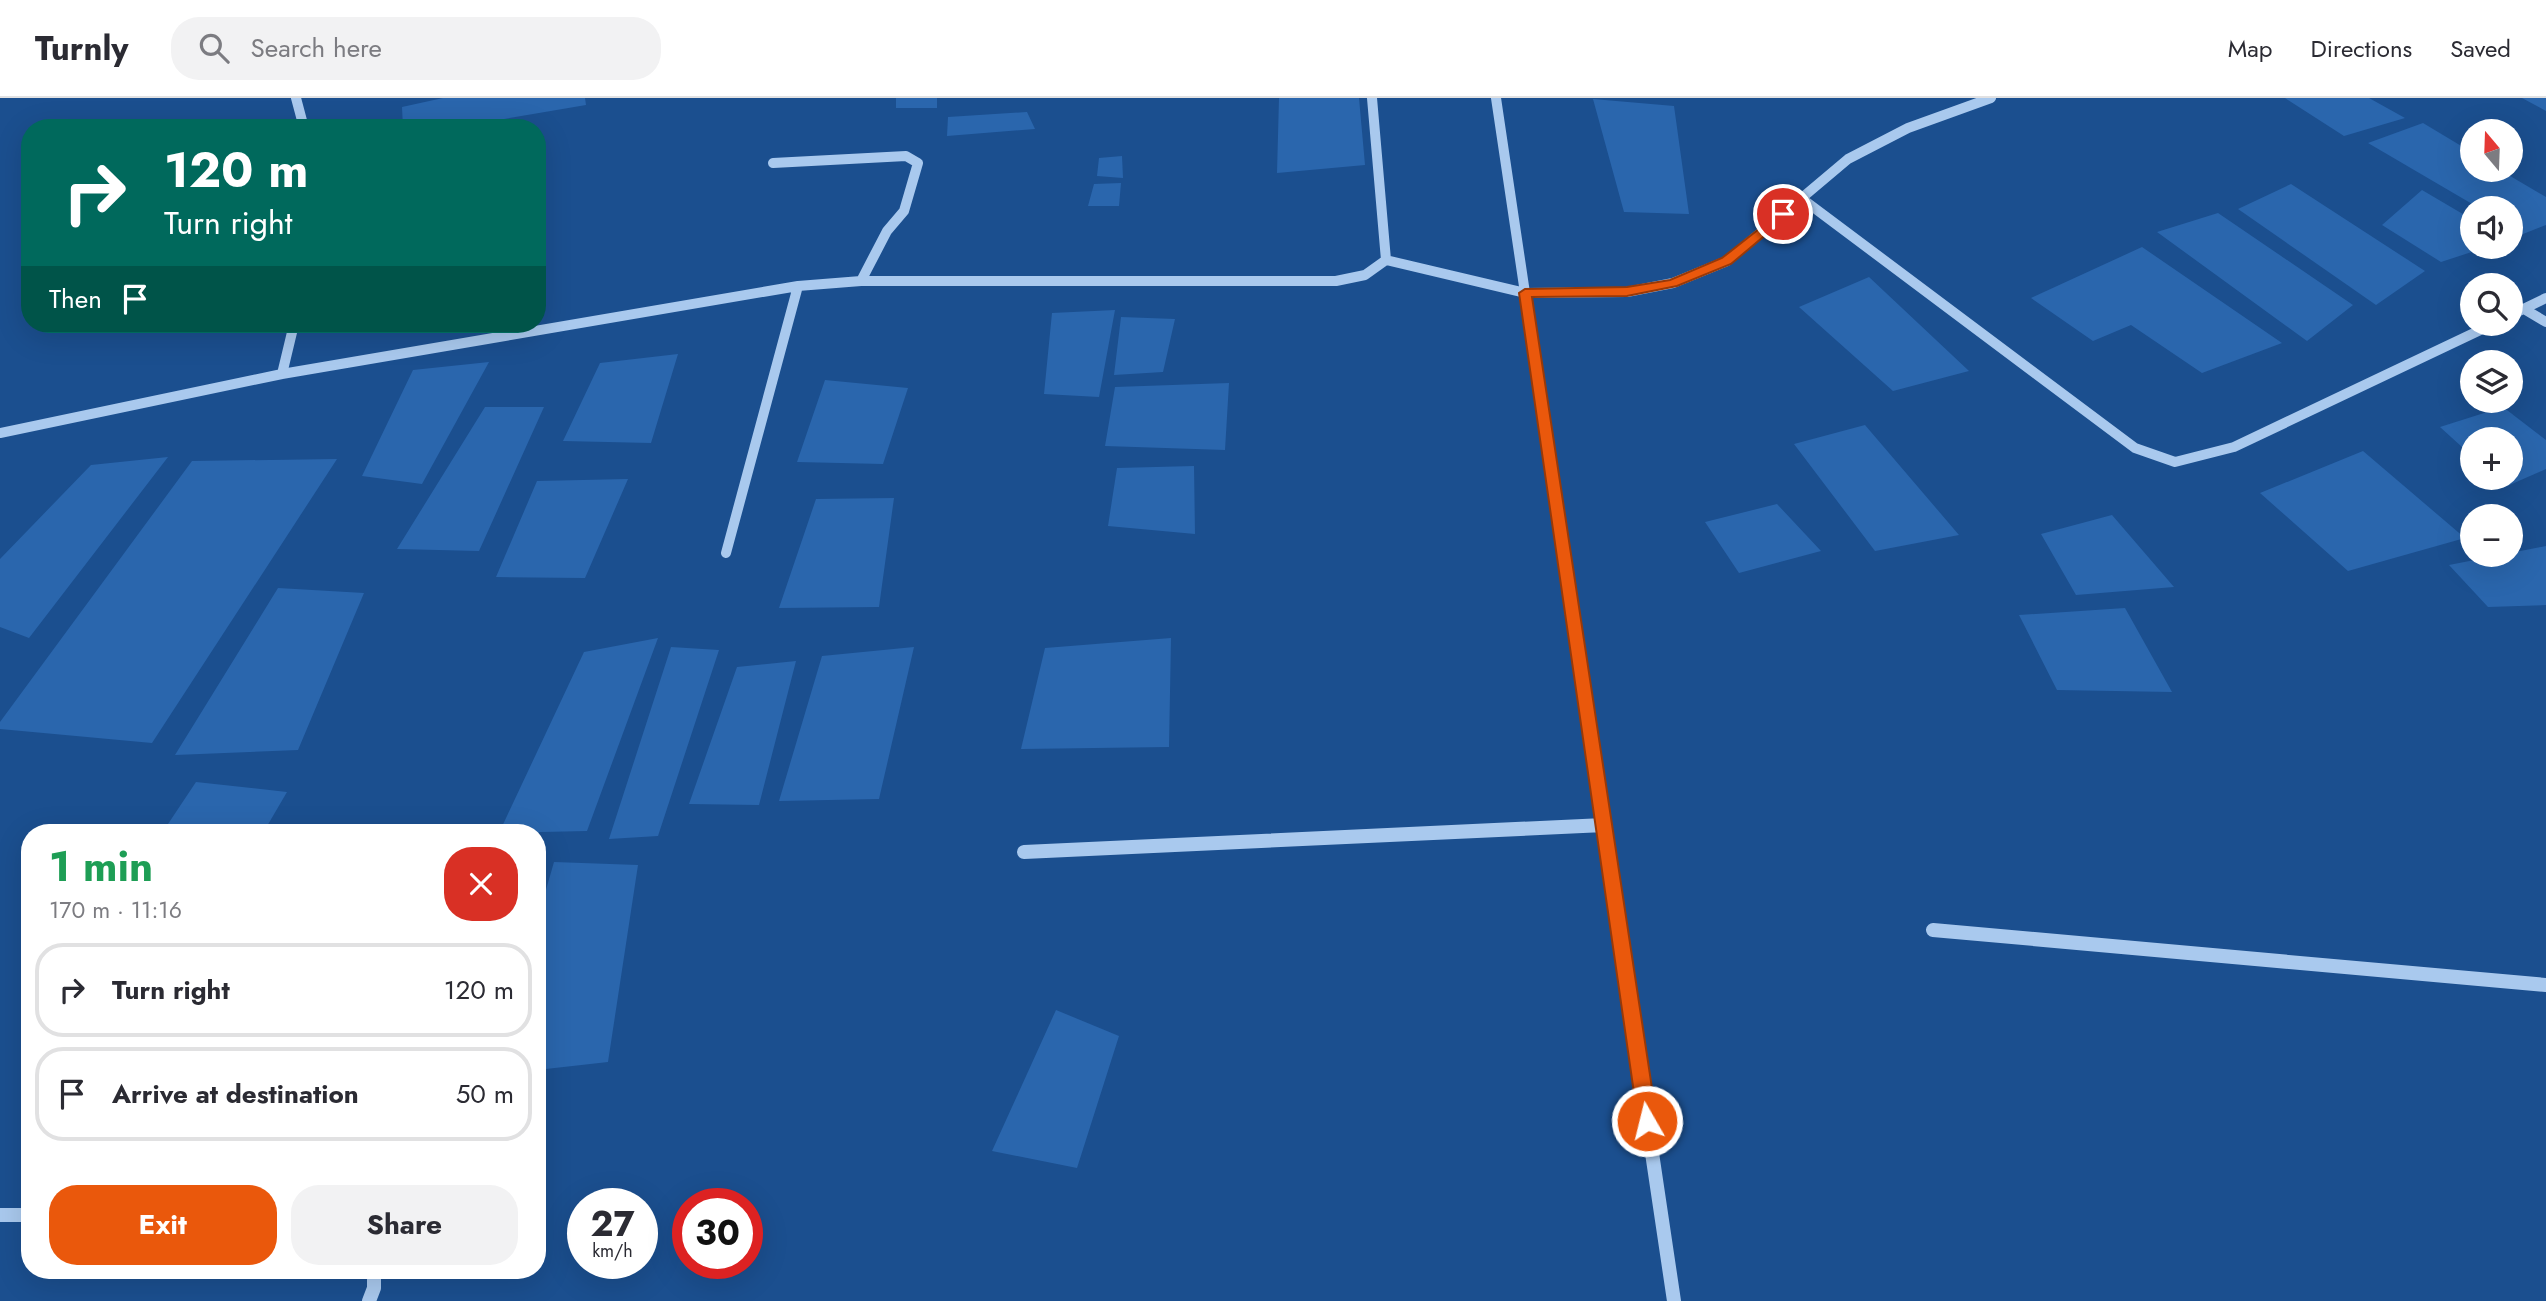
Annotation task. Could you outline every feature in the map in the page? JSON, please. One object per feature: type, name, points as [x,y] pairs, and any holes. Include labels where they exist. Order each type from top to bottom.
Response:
[{"type":"street","points":[[296,98],[302,119]]},
{"type":"street","points":[[1372,98],[1386,260]]},
{"type":"street","points":[[1496,98],[1674,1301]]},
{"type":"street","points":[[546,328],[798,286],[861,281],[1336,281],[1365,275],[1386,260],[1525,293],[1627,292],[1673,283],[1727,261],[1848,159],[1908,128],[1991,98]]},
{"type":"street","points":[[774,163],[906,156],[918,163],[904,211],[887,231],[861,281]]},
{"type":"street","points":[[1801,198],[2135,448],[2175,462],[2234,447],[2468,336]]},
{"type":"street","points":[[726,553],[798,286]]},
{"type":"street","points":[[2524,309],[2546,298]]},
{"type":"street","points":[[2524,309],[2546,322]]},
{"type":"street","points":[[282,374],[292,333]]},
{"type":"street","points":[[0,433],[282,374],[517,333]]},
{"type":"street","points":[[1024,852],[1604,825]]},
{"type":"street","points":[[1933,930],[2546,985]]},
{"type":"street","points":[[0,1215],[21,1215]]},
{"type":"street","points":[[369,1301],[374,1279]]},
{"type":"building","points":[[443,98],[585,98],[586,105],[504,119],[403,119],[402,107]]},
{"type":"building","points":[[896,98],[937,98],[937,108],[896,108]]},
{"type":"building","points":[[1279,98],[1359,98],[1365,165],[1277,173]]},
{"type":"building","points":[[2285,98],[2369,98],[2405,118],[2344,136]]},
{"type":"building","points":[[2522,98],[2546,98],[2546,111]]},
{"type":"building","points":[[1593,99],[1674,106],[1689,214],[1624,212]]},
{"type":"building","points":[[1027,112],[1035,129],[947,136],[948,117]]},
{"type":"building","points":[[2423,123],[2460,145],[2460,182],[2520,182],[2546,197],[2546,225],[2523,234],[2523,196],[2460,197],[2368,143]]},
{"type":"building","points":[[1122,156],[1123,178],[1097,176],[1099,158]]},
{"type":"building","points":[[1121,183],[1119,206],[1088,206],[1094,184]]},
{"type":"building","points":[[2291,184],[2425,271],[2376,305],[2238,209]]},
{"type":"building","points":[[2422,190],[2460,212],[2460,256],[2441,262],[2382,225]]},
{"type":"building","points":[[2218,213],[2353,305],[2307,341],[2157,232]]},
{"type":"building","points":[[2142,247],[2282,343],[2202,373],[2131,325],[2093,341],[2031,298]]},
{"type":"building","points":[[1869,277],[1969,371],[1893,391],[1799,307]]},
{"type":"building","points":[[1115,310],[1099,397],[1044,394],[1052,313]]},
{"type":"building","points":[[1121,317],[1175,319],[1163,372],[1114,375]]},
{"type":"building","points":[[678,354],[651,443],[563,441],[600,363]]},
{"type":"building","points":[[489,362],[422,484],[362,476],[413,370]]},
{"type":"building","points":[[825,380],[908,388],[883,464],[797,462]]},
{"type":"building","points":[[1229,383],[1225,450],[1105,446],[1115,387]]},
{"type":"building","points":[[485,407],[544,407],[479,551],[397,549]]},
{"type":"building","points":[[2484,413],[2511,413],[2546,440],[2546,469],[2523,479],[2523,427],[2460,427],[2460,445],[2440,427]]},
{"type":"building","points":[[1865,425],[1959,535],[1875,551],[1794,444]]},
{"type":"building","points":[[2363,451],[2460,534],[2460,539],[2348,571],[2260,493]]},
{"type":"building","points":[[168,457],[29,638],[0,627],[0,559],[91,465]]},
{"type":"building","points":[[337,459],[152,743],[0,729],[0,722],[192,461]]},
{"type":"building","points":[[1194,466],[1195,534],[1108,526],[1117,468]]},
{"type":"building","points":[[628,479],[585,578],[496,577],[537,481]]},
{"type":"building","points":[[894,498],[879,607],[779,608],[816,499]]},
{"type":"building","points":[[1777,504],[1821,551],[1739,573],[1705,522]]},
{"type":"building","points":[[2112,515],[2174,587],[2076,595],[2041,534]]},
{"type":"building","points":[[2546,546],[2546,605],[2488,607],[2449,565],[2460,563],[2460,567],[2523,567],[2523,551]]},
{"type":"building","points":[[278,588],[364,593],[298,750],[175,755]]},
{"type":"building","points":[[2125,608],[2172,692],[2057,690],[2019,615]]},
{"type":"building","points":[[658,638],[587,831],[546,832],[546,824],[503,824],[584,652]]},
{"type":"building","points":[[1171,638],[1169,747],[1021,749],[1045,648]]},
{"type":"building","points":[[671,647],[719,650],[658,836],[609,839]]},
{"type":"building","points":[[914,647],[879,799],[779,801],[822,656]]},
{"type":"building","points":[[796,661],[759,805],[689,804],[737,667]]},
{"type":"building","points":[[196,782],[287,792],[268,824],[168,824]]},
{"type":"building","points":[[554,862],[638,865],[608,1062],[546,1069],[546,890]]},
{"type":"building","points":[[1056,1010],[1119,1036],[1077,1168],[992,1151]]},
{"type":"route","points":[[1647,1121],[1525,293],[1627,292],[1673,283],[1727,261],[1783,214]]}]
